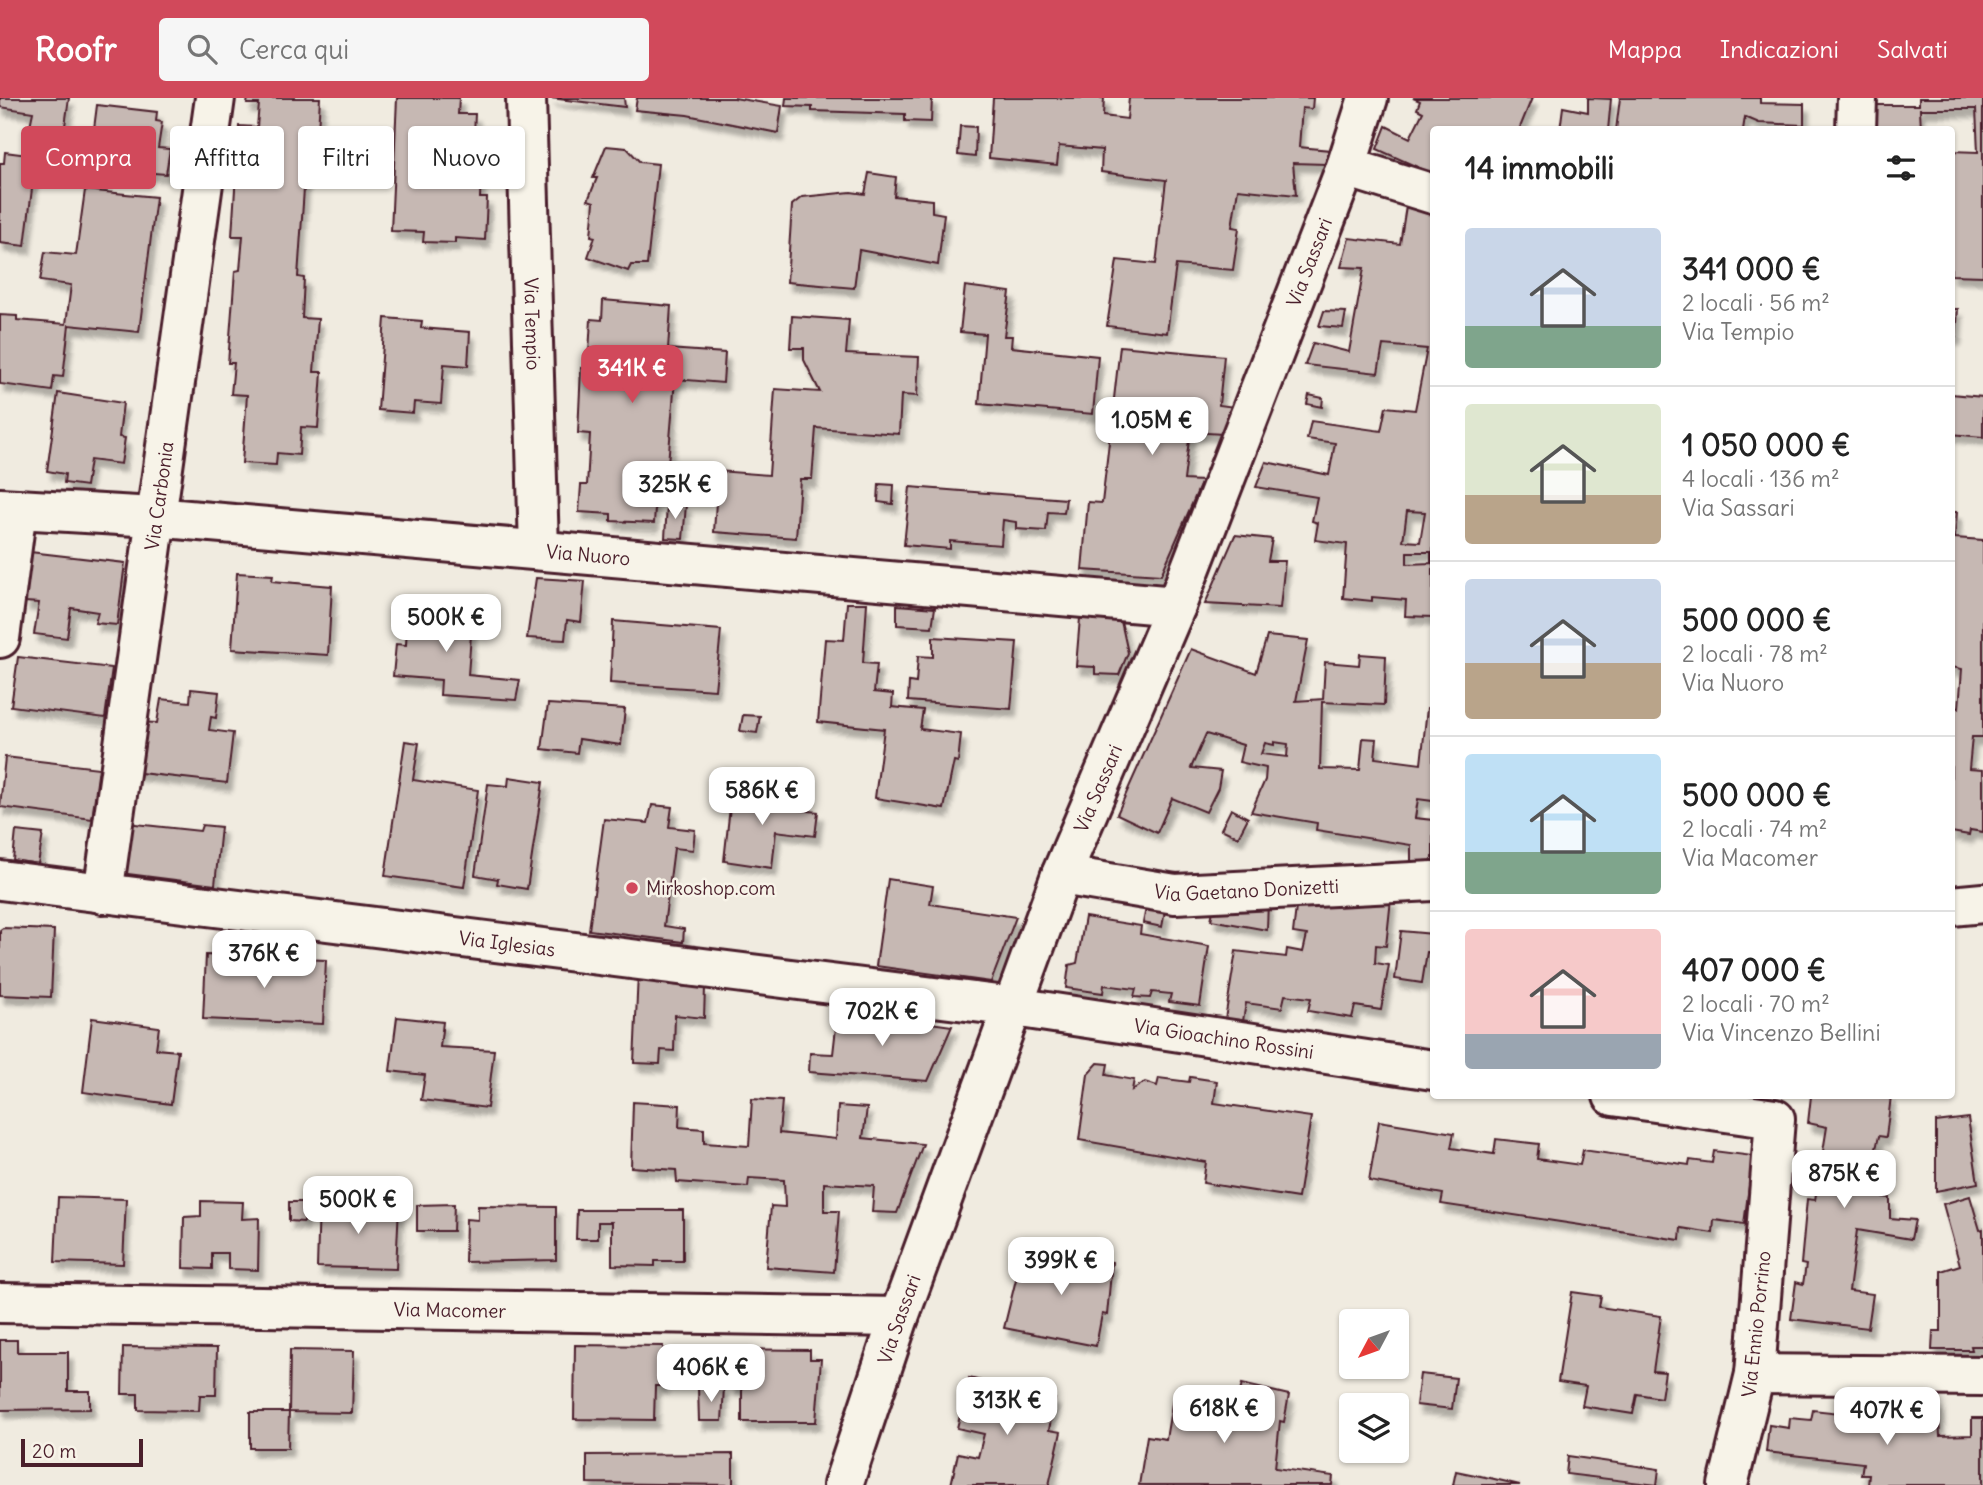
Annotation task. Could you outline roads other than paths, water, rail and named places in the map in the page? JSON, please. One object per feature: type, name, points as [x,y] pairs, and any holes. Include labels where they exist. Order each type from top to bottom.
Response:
[{"type":"street","name":"Via Carbonia","points":[[103,894],[215,98]]},
{"type":"street","name":"Via Tempio","points":[[526,98],[539,550]]},
{"type":"street","name":"Via Sassari","points":[[843,1485],[899,1317],[1061,875],[1176,606],[1346,167],[1368,98]]},
{"type":"street","points":[[1856,126],[1857,98]]},
{"type":"street","points":[[1346,167],[1430,193]]},
{"type":"street","name":"Via Nuoro","points":[[9,508],[155,517],[1176,606]]},
{"type":"street","points":[[0,638],[9,508]]},
{"type":"street","name":"Via Gaetano Donizetti","points":[[1061,875],[1175,894],[1430,881]]},
{"type":"street","name":"Via Iglesias","points":[[0,880],[1014,1007]]},
{"type":"street","points":[[1955,906],[1983,903]]},
{"type":"street","name":"Via Gioachino Rossini","points":[[1014,1007],[1430,1070]]},
{"type":"street","name":"Via Ennio Porrino","points":[[1633,1099],[1775,1119],[1755,1374],[1728,1485]]},
{"type":"street","name":"Via Macomer","points":[[0,1303],[899,1317]]},
{"type":"street","points":[[1755,1374],[1983,1376]]},
{"type":"place","name":"Mirkoshop.com","points":[[632,888]]}]
